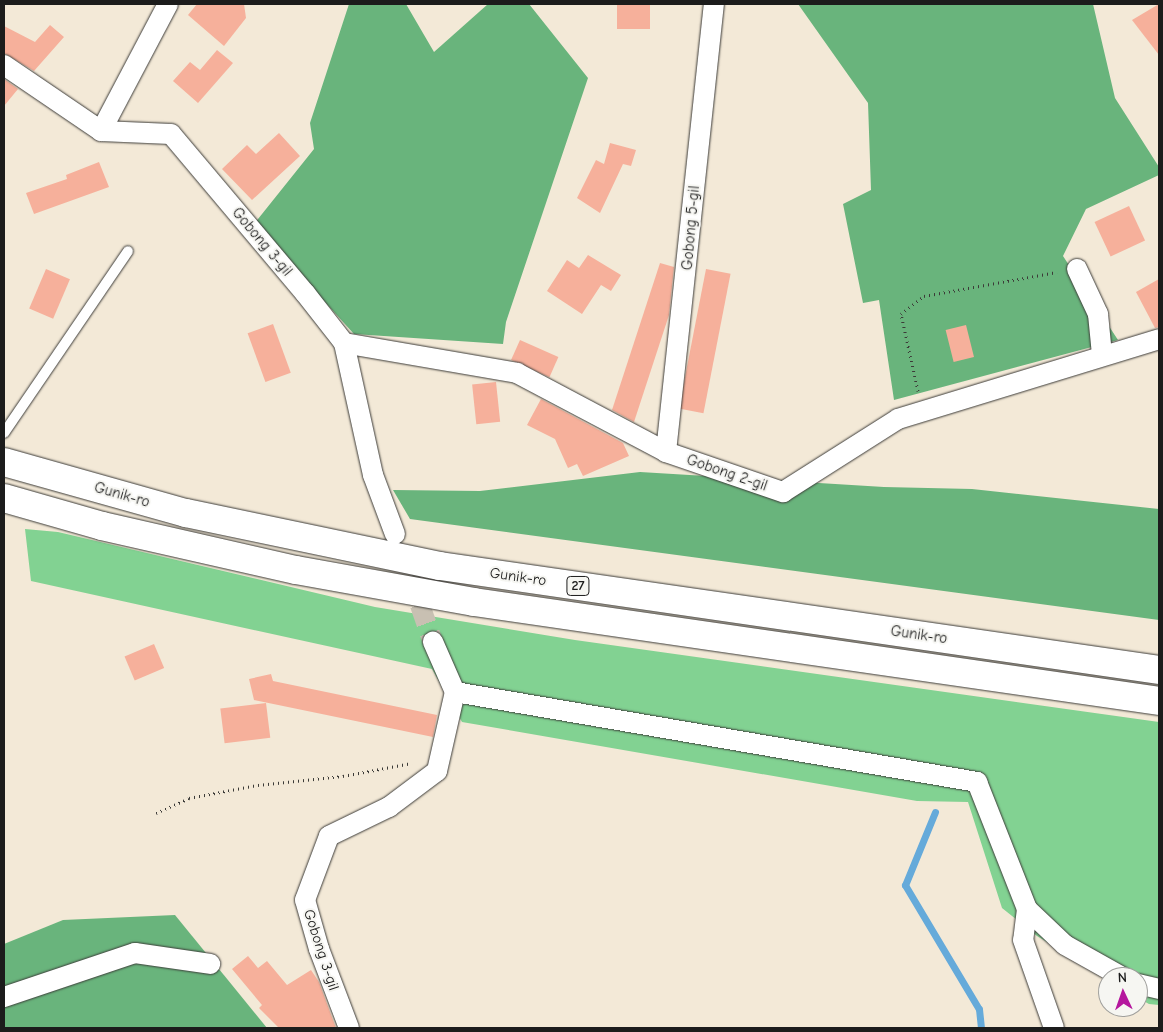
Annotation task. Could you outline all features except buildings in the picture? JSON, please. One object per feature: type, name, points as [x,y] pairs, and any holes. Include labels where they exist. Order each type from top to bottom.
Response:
[{"type":"highway","name":"Gunik-ro","points":[[4,462],[186,513],[440,566],[1159,670]]},
{"type":"highway","name":"Gunik-ro","points":[[4,498],[102,526],[296,570],[465,601],[1159,701]]},
{"type":"street","points":[[4,65],[101,131],[168,4]]},
{"type":"street","name":"Gobong 5-gil","points":[[666,452],[714,4]]},
{"type":"street","name":"Gobong 3-gil","points":[[101,131],[171,134],[344,343],[373,475],[395,534]]},
{"type":"street","points":[[1077,269],[1098,314],[1102,355]]},
{"type":"street","name":"Gobong 2-gil","points":[[344,343],[517,372],[666,452],[783,492],[898,419],[1159,339]]},
{"type":"street","points":[[433,642],[455,692],[976,782],[1027,909],[1065,945],[1104,967]]},
{"type":"street","name":"Gobong 3-gil","points":[[349,1028],[319,949],[305,900],[329,836],[389,806],[437,771],[455,692]]},
{"type":"street","points":[[1027,909],[1023,940],[1054,1028]]},
{"type":"street","points":[[4,997],[135,953],[210,964]]},
{"type":"lane","points":[[4,433],[128,251]]},
{"type":"path","points":[[924,411],[908,357],[901,314],[924,296],[1077,269]]},
{"type":"path","points":[[156,813],[189,798],[258,785],[343,776],[440,758]]},
{"type":"green space","points":[[349,4],[406,4],[434,52],[488,4],[529,4],[588,78],[506,322],[503,344],[354,334],[254,224],[314,149],[310,123]]},
{"type":"green space","points":[[798,4],[1093,4],[1115,98],[1159,167],[1159,175],[1086,209],[1063,256],[1118,340],[894,400],[879,300],[863,303],[843,204],[871,190],[868,103]]},
{"type":"green space","points":[[640,472],[884,487],[972,489],[1159,509],[1159,620],[410,519],[393,490],[480,491]]},
{"type":"green space","points":[[25,529],[58,532],[375,607],[575,640],[1159,722],[1159,1005],[1148,1003],[1148,967],[1098,967],[1098,973],[1037,936],[1002,908],[968,802],[917,801],[462,722],[432,669],[31,581]]},
{"type":"green space","points":[[175,915],[267,1028],[4,1028],[4,944],[63,920]]},
{"type":"waterway","points":[[935,812],[905,885],[979,1009],[981,1028]]},
{"type":"tunnel","points":[[400,548],[433,642]]}]
